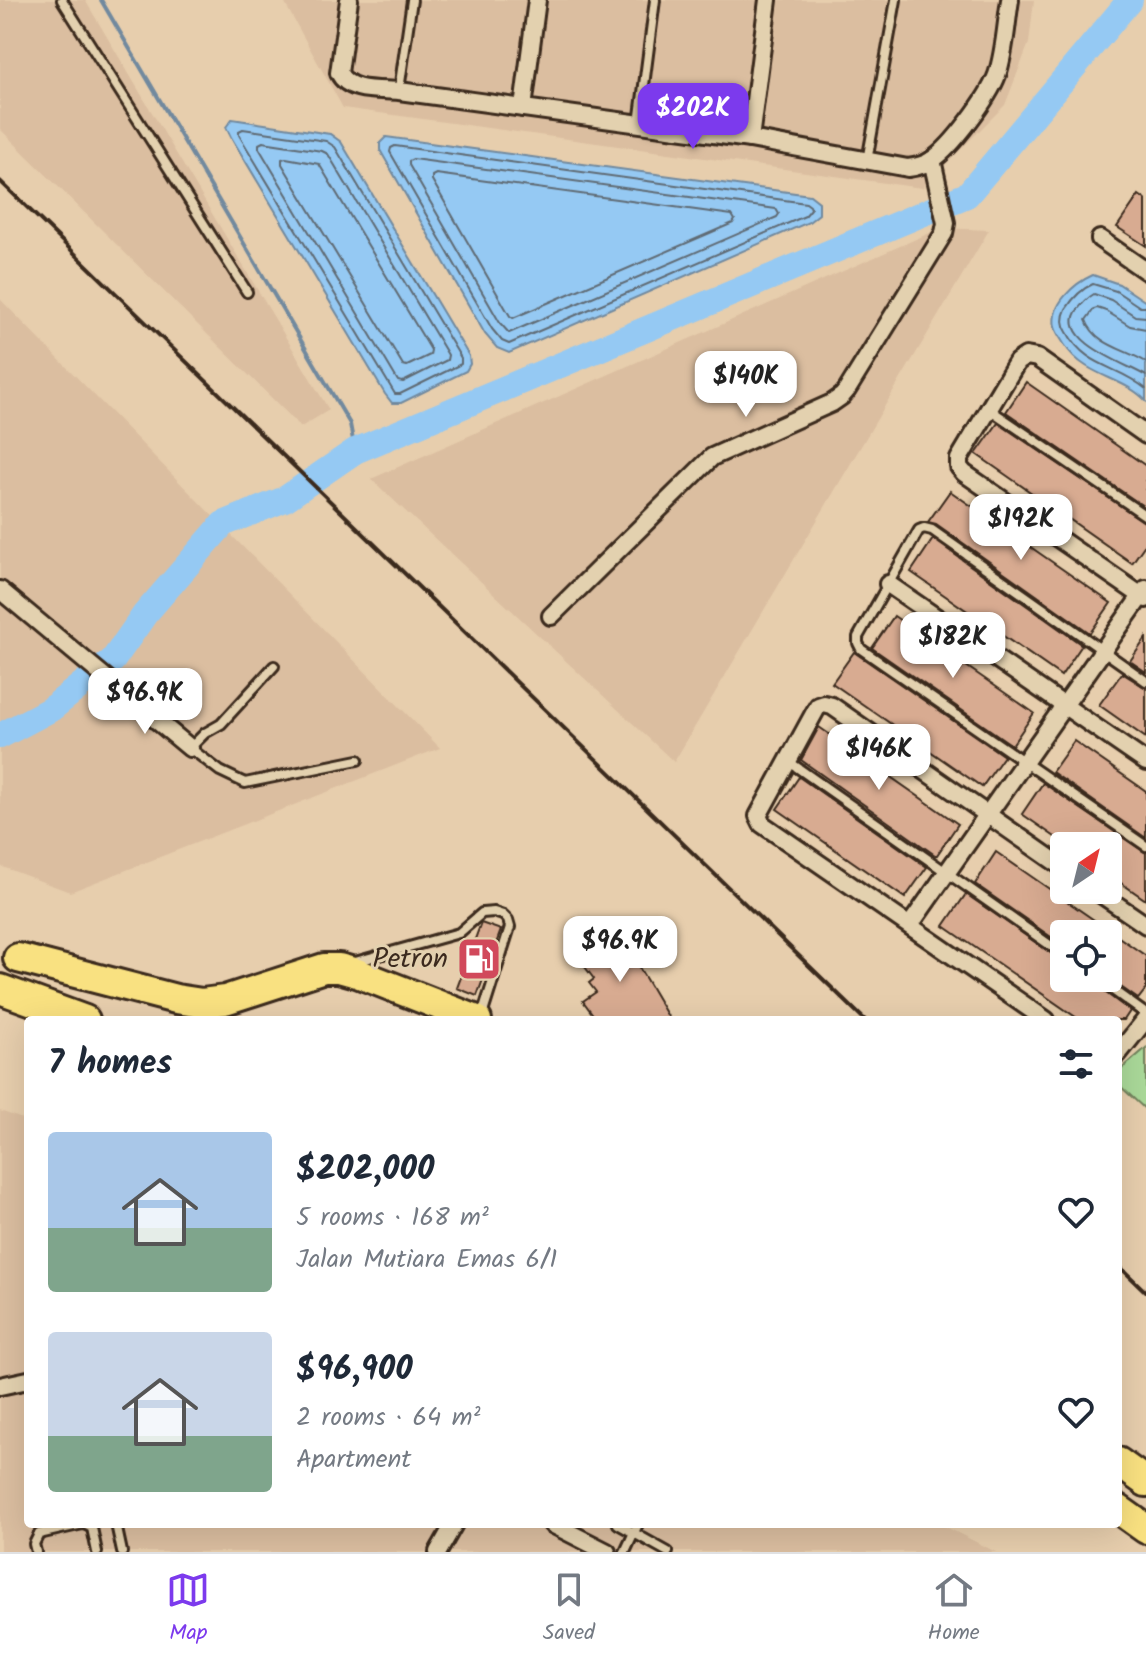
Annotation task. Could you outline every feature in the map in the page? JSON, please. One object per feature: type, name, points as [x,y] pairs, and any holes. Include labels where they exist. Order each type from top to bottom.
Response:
[{"type":"highway","points":[[9,954],[176,999],[202,1003],[225,1000],[324,968],[335,968],[357,973],[469,1016]]},
{"type":"highway","points":[[9,954],[179,1016]]},
{"type":"highway","points":[[0,989],[74,1016]]},
{"type":"highway","points":[[1122,1461],[1146,1470]]},
{"type":"highway","points":[[1122,1462],[1146,1482]]},
{"type":"highway","points":[[1122,1512],[1146,1529]]},
{"type":"street","points":[[349,0],[339,73],[343,81],[351,86],[750,139],[908,168],[917,167],[941,153],[988,93],[999,69],[1010,0]]},
{"type":"street","points":[[523,108],[537,0]]},
{"type":"street","points":[[750,139],[768,0]]},
{"type":"street","points":[[551,616],[712,457],[842,396],[944,233],[945,216],[932,160]]},
{"type":"street","points":[[1100,239],[1146,271]]},
{"type":"street","points":[[910,925],[1144,595],[964,473],[959,467],[959,459],[1017,362],[1026,356],[1037,358],[1146,435]]},
{"type":"street","points":[[888,584],[1146,762]]},
{"type":"street","points":[[0,590],[190,748]]},
{"type":"street","points":[[1040,1016],[759,820],[758,816],[818,706],[824,704],[832,706],[1050,859]]},
{"type":"street","points":[[1115,904],[1146,925]]},
{"type":"street","points":[[1122,1049],[1146,1016]]},
{"type":"street","points":[[0,1386],[24,1381]]},
{"type":"street","points":[[438,1552],[452,1528]]},
{"type":"street","points":[[560,1528],[607,1552]]},
{"type":"lane","points":[[62,0],[247,292]]},
{"type":"lane","points":[[399,91],[412,0]]},
{"type":"lane","points":[[639,124],[655,0]]},
{"type":"lane","points":[[867,161],[896,0]]},
{"type":"lane","points":[[989,409],[1146,516]]},
{"type":"lane","points":[[1146,681],[932,530],[924,528],[919,530],[858,637],[861,649],[1146,846]]},
{"type":"lane","points":[[274,666],[221,724],[205,733],[190,748],[220,771],[245,783],[358,760]]},
{"type":"lane","points":[[787,760],[1050,945]]},
{"type":"lane","points":[[335,968],[459,933],[482,913],[494,912],[503,915],[510,927],[480,1016]]},
{"type":"lane","points":[[1114,992],[1146,1016]]},
{"type":"lane","points":[[36,1552],[34,1544],[39,1534],[66,1528]]},
{"type":"lane","points":[[92,1528],[97,1552]]},
{"type":"lane","points":[[117,1528],[122,1552]]},
{"type":"lane","points":[[625,1552],[636,1528],[668,1552]]},
{"type":"shaded area","points":[[0,0],[85,0],[329,410],[301,427],[0,129]]},
{"type":"shaded area","points":[[283,0],[1034,0],[1029,43],[1005,105],[922,188],[343,108]]},
{"type":"shaded area","points":[[941,228],[989,230],[674,762],[371,479]]},
{"type":"shaded area","points":[[0,299],[440,748],[70,892],[0,866]]},
{"type":"shaded area","points":[[0,1111],[24,1120],[24,1528],[948,1528],[996,1552],[0,1552]]},
{"type":"green space","points":[[1146,1048],[1146,1110],[1122,1088],[1122,1069]]},
{"type":"water","points":[[232,119],[330,134],[341,142],[469,356],[470,364],[466,371],[401,403],[392,403],[231,137],[226,127]]},
{"type":"water","points":[[386,137],[810,195],[819,202],[819,214],[809,222],[509,353],[497,348],[485,334],[380,150],[380,143]]},
{"type":"water","points":[[1093,275],[1119,284],[1146,302],[1146,401],[1080,362],[1056,331],[1056,310],[1065,295]]},
{"type":"building","points":[[1139,195],[1146,200],[1146,246],[1117,227]]},
{"type":"building","points":[[1026,382],[1146,466],[1146,508],[1006,412]]},
{"type":"building","points":[[998,423],[1146,523],[1146,543],[1132,563],[976,454]]},
{"type":"building","points":[[950,491],[1111,603],[1090,633],[936,524],[928,522]]},
{"type":"building","points":[[933,539],[1082,645],[1061,676],[911,572]]},
{"type":"building","points":[[894,616],[1034,713],[1012,745],[872,648]]},
{"type":"building","points":[[1146,638],[1146,672],[1130,661]]},
{"type":"building","points":[[854,652],[1004,756],[982,787],[832,683]]},
{"type":"building","points":[[1122,673],[1146,688],[1146,738],[1099,705]]},
{"type":"building","points":[[819,727],[958,824],[937,855],[801,760]]},
{"type":"building","points":[[1074,741],[1146,791],[1146,838],[1052,772]]},
{"type":"building","points":[[799,777],[927,867],[905,898],[777,809]]},
{"type":"building","points":[[1043,783],[1115,832],[1050,833],[1022,814]]},
{"type":"building","points":[[1122,837],[1146,853],[1146,900],[1122,884]]},
{"type":"building","points":[[996,852],[1050,889],[1050,904],[1071,904],[1094,920],[1050,920],[1050,936],[975,884]]},
{"type":"building","points":[[966,894],[1050,952],[1050,992],[1105,992],[1130,1011],[1124,1020],[1122,1016],[1074,1016],[944,926]]},
{"type":"building","name":"Petron","points":[[481,923],[501,930],[477,996],[457,988]]},
{"type":"building","points":[[612,926],[668,1016],[594,1016],[583,1001],[596,992],[589,983],[594,979],[585,967],[603,932]]},
{"type":"building","points":[[1122,939],[1146,956],[1146,989],[1138,999],[1122,988]]},
{"type":"waterway","points":[[101,0],[350,424],[355,451]]},
{"type":"waterway","points":[[0,736],[51,709],[113,660],[145,614],[223,524],[285,499],[355,451],[967,195],[1130,0]]},
{"type":"railway","points":[[0,181],[861,1016]]},
{"type":"railway","points":[[1122,1269],[1146,1292]]},
{"type":"place","name":"Petron","points":[[479,959]]}]
